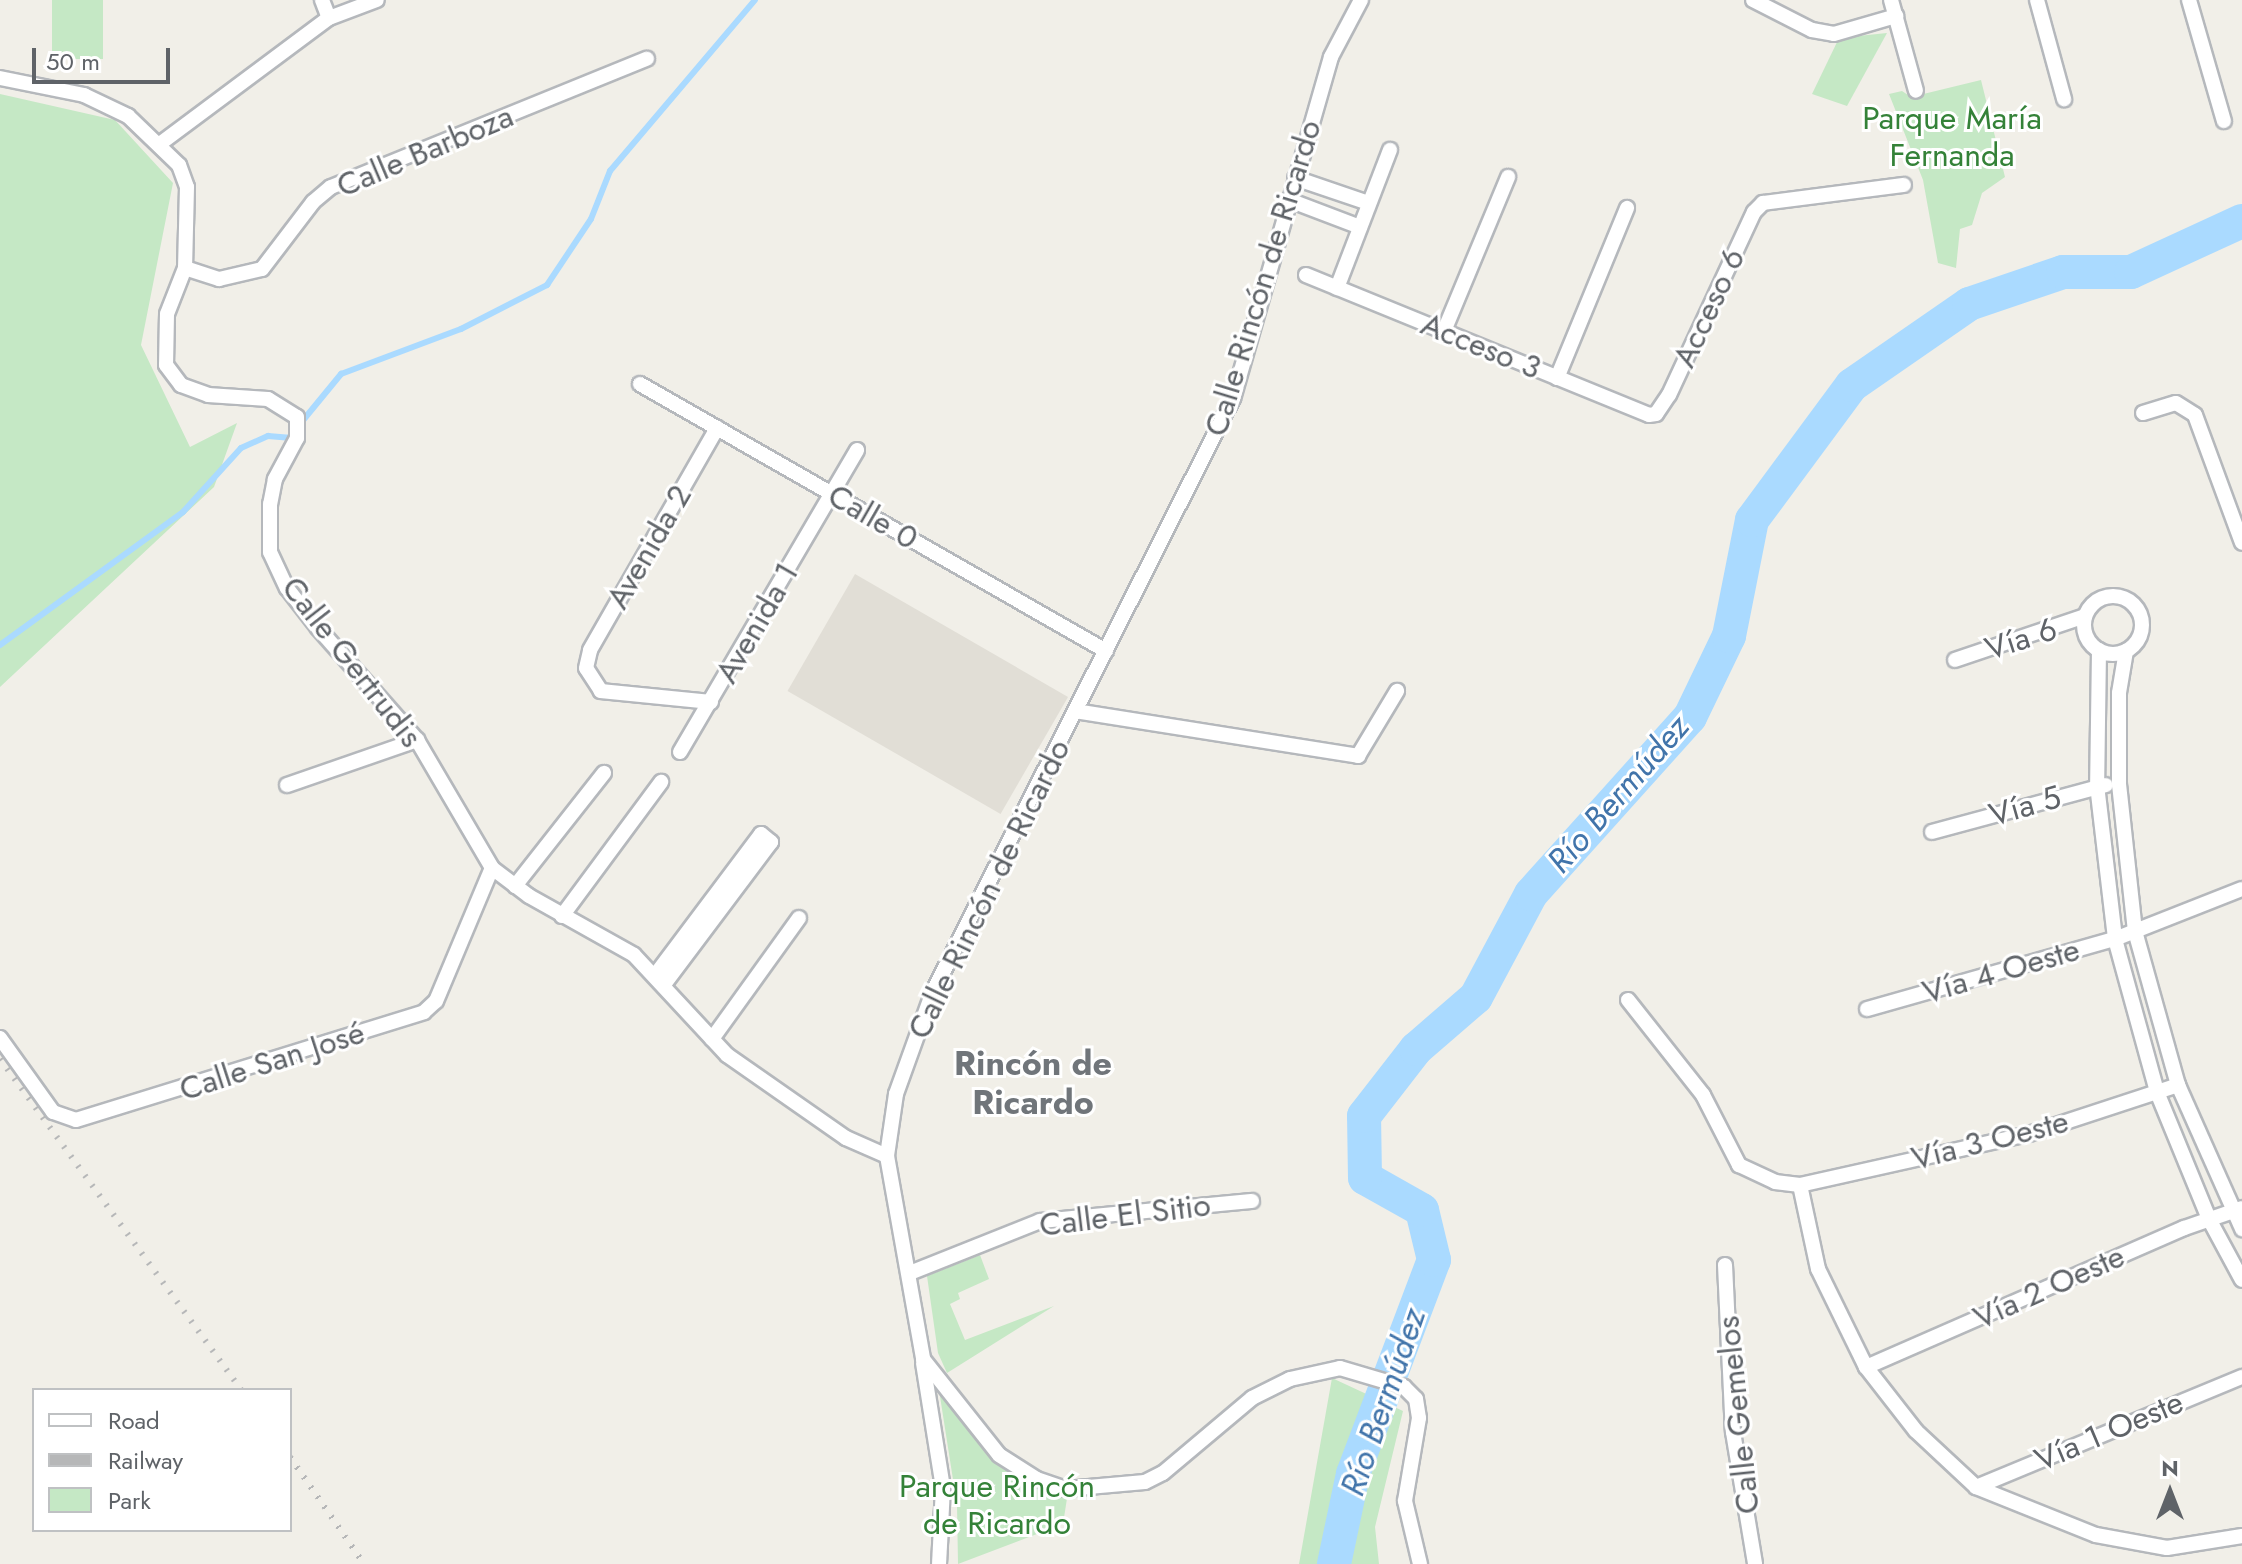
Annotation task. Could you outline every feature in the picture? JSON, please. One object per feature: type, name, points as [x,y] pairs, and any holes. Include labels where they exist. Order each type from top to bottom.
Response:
[{"type":"street","points":[[322,0],[329,18]]},
{"type":"street","points":[[161,143],[329,18],[377,0]]},
{"type":"street","name":"Calle Rincón de Ricardo","points":[[1361,0],[1331,57],[1233,398],[932,994],[896,1094],[887,1156],[923,1359],[999,1455],[1037,1479],[1066,1489],[1145,1482],[1163,1473],[1252,1398],[1290,1379],[1340,1368],[1404,1387],[1416,1399],[1419,1418],[1405,1501],[1420,1564]]},
{"type":"street","points":[[1753,0],[1812,30],[1834,34],[1896,16]]},
{"type":"street","points":[[1891,0],[1916,91]]},
{"type":"street","points":[[2037,0],[2064,99]]},
{"type":"street","points":[[2189,0],[2224,121]]},
{"type":"street","name":"Calle Barboza","points":[[185,268],[219,279],[262,269],[313,202],[331,187],[647,59]]},
{"type":"street","name":"Calle Gertrudis","points":[[0,78],[84,95],[128,116],[161,143],[179,165],[187,187],[185,268],[167,314],[166,365],[181,385],[208,395],[276,401],[297,417],[297,438],[275,479],[267,525],[270,552],[280,573],[318,628],[417,740],[492,868],[562,916],[634,955],[660,978],[712,1039],[846,1138],[887,1156]]},
{"type":"street","points":[[1337,288],[1390,150]]},
{"type":"street","points":[[1444,331],[1508,177]]},
{"type":"street","points":[[1295,178],[1369,203]]},
{"type":"street","name":"Acceso 6","points":[[1656,414],[1763,203],[1904,185]]},
{"type":"street","points":[[1289,200],[1360,227]]},
{"type":"street","points":[[1557,378],[1627,208]]},
{"type":"street","name":"Acceso 3","points":[[1306,275],[1557,378],[1656,414]]},
{"type":"street","name":"Calle 0","points":[[640,384],[1106,651]]},
{"type":"street","points":[[2143,413],[2176,403],[2195,415],[2242,543]]},
{"type":"street","name":"Avenida 2","points":[[711,702],[601,691],[586,668],[590,650],[717,428]]},
{"type":"street","name":"Avenida 1","points":[[680,752],[857,450]]},
{"type":"street","points":[[2242,1229],[2237,1210],[2178,1085],[2135,931],[2119,784],[2119,693],[2126,651],[2142,629],[2133,604],[2106,596],[2085,616],[2086,635],[2099,650],[2097,785],[2115,939],[2157,1092],[2209,1219],[2242,1280]]},
{"type":"street","name":"Vía 6","points":[[1955,660],[2085,616]]},
{"type":"street","points":[[2099,650],[2126,651]]},
{"type":"street","points":[[1075,711],[1358,756],[1397,691]]},
{"type":"street","points":[[287,785],[417,740]]},
{"type":"street","points":[[515,886],[604,773]]},
{"type":"street","points":[[562,916],[661,782]]},
{"type":"street","name":"Vía 5","points":[[1932,832],[2097,785],[2119,784]]},
{"type":"street","points":[[761,834],[771,842],[660,978],[761,834]]},
{"type":"street","name":"Calle San José","points":[[0,1038],[53,1112],[76,1120],[424,1012],[436,1001],[492,868]]},
{"type":"street","name":"Vía 4 Oeste","points":[[1867,1009],[2115,939],[2242,889]]},
{"type":"street","points":[[712,1039],[799,918]]},
{"type":"street","points":[[1628,1000],[1703,1095],[1739,1165],[1756,1177],[1800,1185],[1818,1269],[1866,1367],[1916,1431],[1976,1487],[2096,1535],[2167,1548],[2242,1536]]},
{"type":"street","name":"Vía 3 Oeste","points":[[1800,1185],[2029,1134],[2178,1085]]},
{"type":"street","name":"Calle El Sitio","points":[[910,1273],[1040,1221],[1252,1201]]},
{"type":"street","name":"Vía 2 Oeste","points":[[1866,1367],[2209,1219],[2237,1210]]},
{"type":"street","name":"Calle Gemelos","points":[[1725,1265],[1733,1432],[1755,1564]]},
{"type":"street","points":[[923,1359],[943,1488],[939,1564]]},
{"type":"street","name":"Vía 1 Oeste","points":[[1976,1487],[2242,1377]]},
{"type":"shaded area","points":[[855,574],[1068,697],[1001,814],[788,691]]},
{"type":"green space","points":[[52,0],[103,0],[103,59],[52,59]]},
{"type":"green space","points":[[1887,33],[1847,106],[1812,94],[1839,38]]},
{"type":"green space","name":"Parque María Fernanda","points":[[1981,80],[2005,177],[1982,193],[1972,225],[1960,229],[1956,268],[1938,263],[1923,180],[1889,94],[1902,91],[1911,97]]},
{"type":"green space","points":[[0,94],[115,120],[173,183],[141,345],[190,447],[237,423],[214,487],[0,687]]},
{"type":"green space","points":[[980,1255],[989,1279],[958,1293],[960,1299],[950,1304],[965,1340],[1054,1306],[947,1373],[938,1353],[927,1276]]},
{"type":"green space","points":[[1332,1378],[1403,1411],[1375,1527],[1379,1564],[1299,1564]]},
{"type":"green space","name":"Parque Rincón de Ricardo","points":[[939,1390],[991,1454],[1068,1492],[1063,1524],[958,1564],[957,1505]]},
{"type":"waterway","points":[[300,424],[341,374],[461,329],[547,285],[591,219],[610,171],[755,0]]},
{"type":"waterway","name":"Río Bermúdez","points":[[1334,1564],[1353,1474],[1434,1260],[1422,1210],[1365,1178],[1364,1116],[1416,1049],[1476,997],[1531,894],[1690,717],[1729,636],[1752,520],[1852,385],[1969,304],[2063,272],[2131,272],[2242,221]]},
{"type":"waterway","points":[[0,645],[183,512],[241,448],[268,436],[289,438],[293,433]]},
{"type":"railway","points":[[0,1059],[240,1388]]},
{"type":"railway","points":[[292,1460],[364,1564]]},
{"type":"district","name":"Rincón de Ricardo","points":[[1033,1082]]}]
